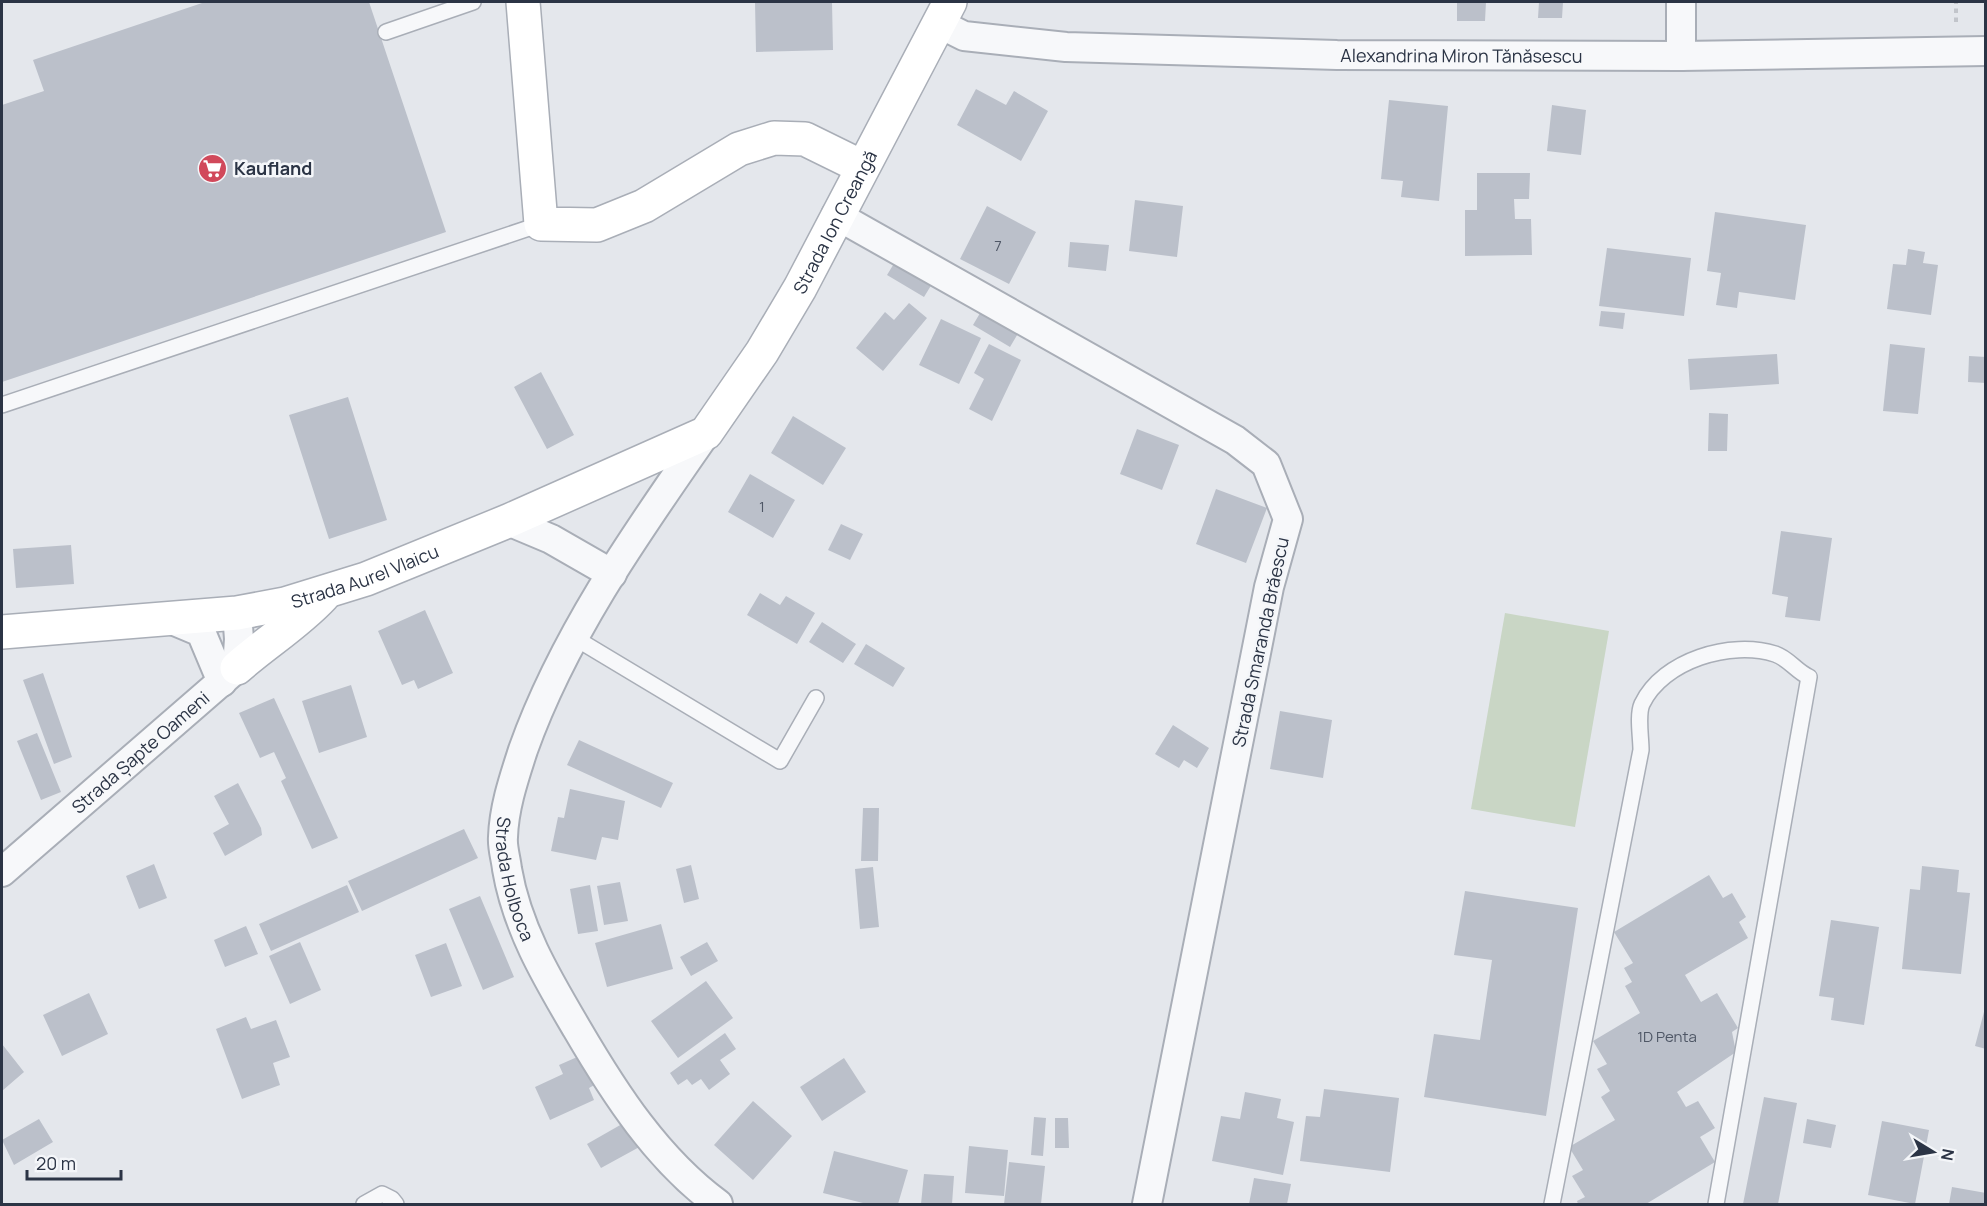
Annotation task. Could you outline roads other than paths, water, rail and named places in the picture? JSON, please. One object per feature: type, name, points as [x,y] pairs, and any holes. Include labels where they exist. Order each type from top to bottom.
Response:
[{"type":"street","points":[[523,2],[541,224],[597,225],[644,206],[739,149],[774,138],[806,139],[862,167]]},
{"type":"street","points":[[1681,2],[1681,56]]},
{"type":"street","name":"Alexandrina Miron Tănăsescu","points":[[945,13],[964,36],[1066,47],[1428,57],[1986,51]]},
{"type":"street","name":"Strada Ion Creangă","points":[[706,433],[762,352],[800,288],[836,215],[945,13]]},
{"type":"street","name":"Strada Smaranda Brăescu","points":[[836,215],[1235,440],[1266,464],[1288,519],[1267,598],[1147,1204]]},
{"type":"street","name":"Strada Aurel Vlaicu","points":[[2,632],[237,613],[285,604],[366,579],[508,521],[706,433]]},
{"type":"street","name":"Strada Holboca","points":[[706,433],[612,574],[575,638],[537,712],[511,784],[502,839],[512,897],[538,964],[599,1065],[645,1133],[690,1184],[718,1204]]},
{"type":"street","points":[[508,521],[552,539],[612,574]]},
{"type":"street","points":[[230,675],[265,643],[300,620],[327,592]]},
{"type":"street","points":[[230,675],[239,639],[237,613]]},
{"type":"street","points":[[170,619],[201,632],[230,675]]},
{"type":"street","name":"Strada Șapte Oameni","points":[[2,872],[230,675]]},
{"type":"lane","points":[[386,32],[473,2]]},
{"type":"lane","points":[[2,405],[541,224]]},
{"type":"lane","points":[[575,638],[780,761],[816,698]]},
{"type":"lane","points":[[1552,1204],[1641,750],[1641,705],[1662,676],[1714,652],[1751,648],[1778,654],[1809,677],[1716,1204]]},
{"type":"lane","points":[[364,1204],[382,1194],[396,1204]]},
{"type":"place","name":"Kaufland","points":[[213,168]]}]
